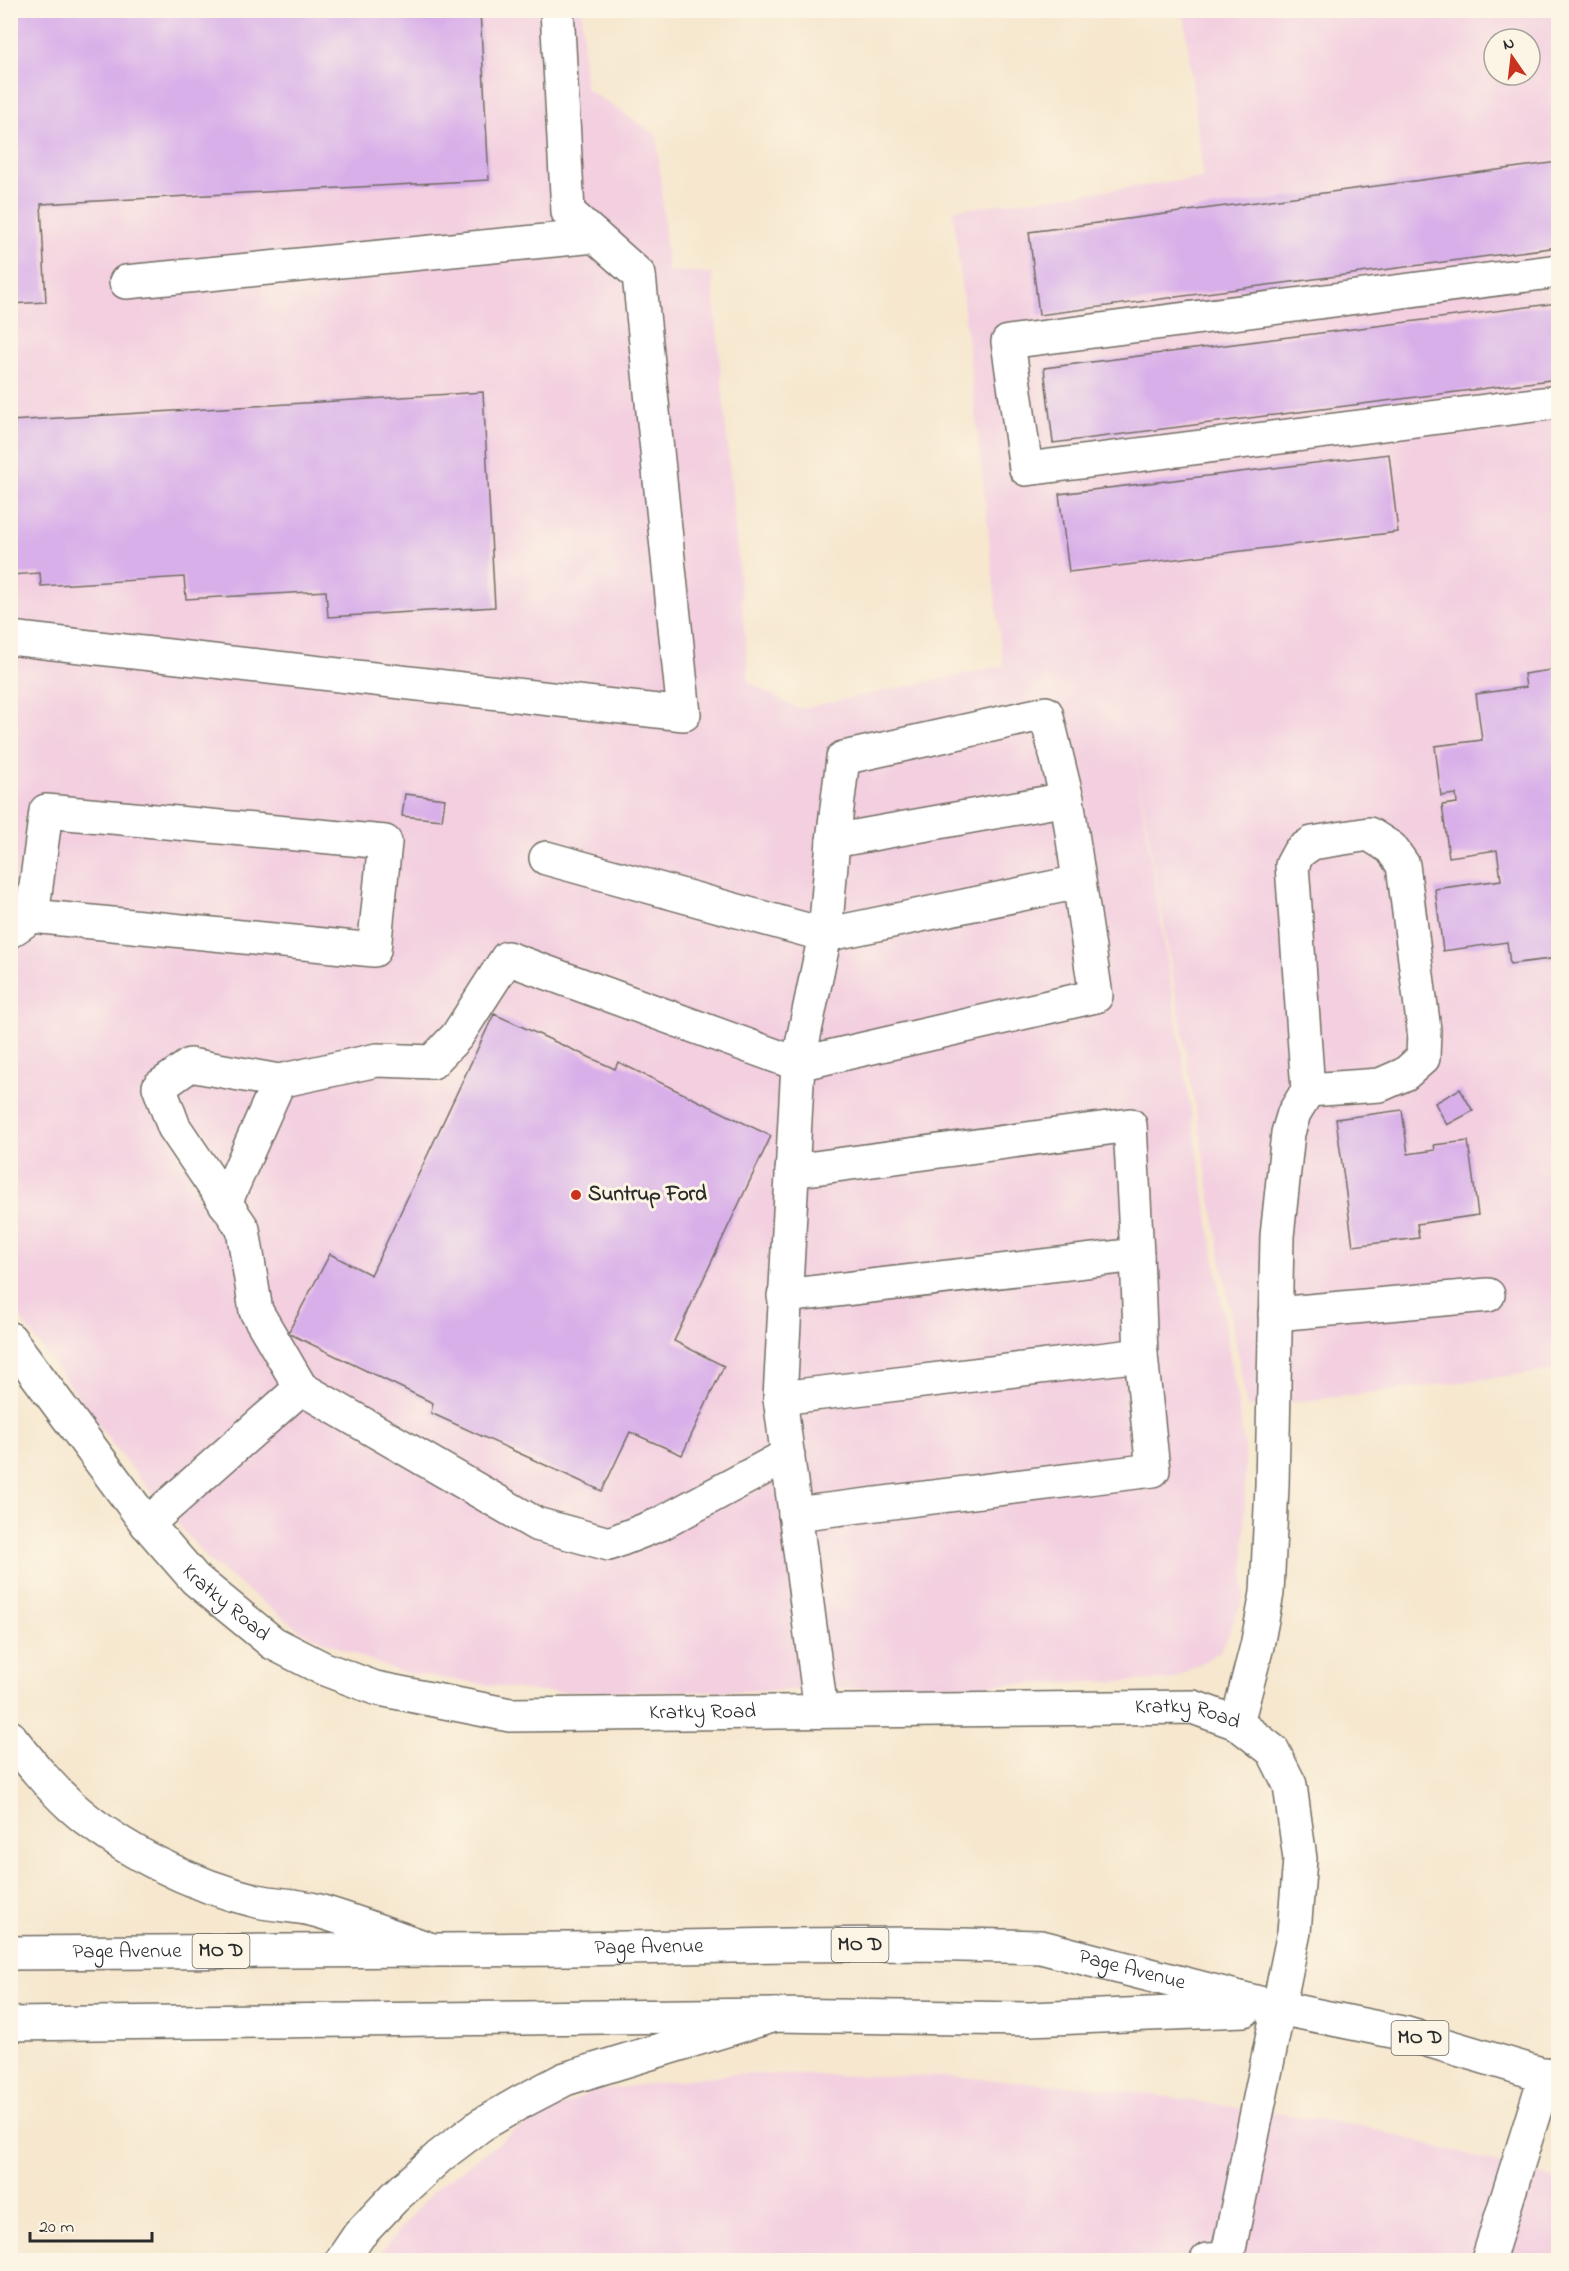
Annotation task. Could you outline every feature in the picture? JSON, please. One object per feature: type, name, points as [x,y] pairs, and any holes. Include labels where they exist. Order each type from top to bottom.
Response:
[{"type":"main road","points":[[10,638],[684,714],[639,275],[568,212],[557,10]]},
{"type":"main road","points":[[126,282],[595,236]]},
{"type":"main road","points":[[1558,271],[1008,342],[1026,469],[1558,402]]},
{"type":"main road","points":[[788,1455],[660,1524],[609,1544],[536,1524],[301,1388],[256,1311],[243,1229],[174,1127],[159,1087],[190,1065],[279,1081],[378,1060],[432,1062],[457,1036],[507,958],[798,1064],[1096,996],[1067,799],[1046,713],[843,758],[825,935],[798,1064],[780,1398],[788,1455],[821,1711]]},
{"type":"main road","points":[[833,841],[1067,799]]},
{"type":"main road","points":[[46,811],[385,842],[374,950],[21,923],[46,811]]},
{"type":"main road","points":[[1237,1723],[1257,1646],[1267,1593],[1272,1486],[1277,1236],[1288,1133],[1294,1113],[1308,1090],[1292,865],[1299,852],[1312,843],[1369,834],[1391,848],[1403,865],[1424,1030],[1423,1058],[1405,1074],[1380,1085],[1308,1090]]},
{"type":"main road","points":[[546,858],[825,935],[1079,882]]},
{"type":"main road","points":[[225,1203],[279,1081]]},
{"type":"main road","points":[[792,1171],[1130,1125],[1141,1355],[1153,1470],[795,1514]]},
{"type":"main road","points":[[784,1296],[1137,1255]]},
{"type":"main road","points":[[1275,1314],[1488,1295]]},
{"type":"main road","name":"Kratky Road","points":[[10,1339],[147,1524],[195,1579],[273,1643],[321,1668],[375,1688],[510,1715],[1193,1707],[1237,1723],[1274,1751],[1290,1785],[1300,1859],[1294,1932],[1227,2259],[1207,2260]]},
{"type":"main road","points":[[780,1398],[1141,1355]]},
{"type":"main road","points":[[147,1524],[301,1388]]},
{"type":"main road","points":[[10,1737],[37,1772],[71,1806],[113,1837],[156,1862],[210,1886],[256,1900],[314,1910],[432,1950]]},
{"type":"main road","name":"Page Avenue","points":[[10,1953],[835,1945],[1041,1947],[1279,2008],[1407,2034],[1552,2077]]},
{"type":"main road","name":"Page Avenue","points":[[10,2024],[775,2015],[1030,2019],[1279,2008]]},
{"type":"main road","points":[[342,2260],[359,2235],[394,2198],[440,2156],[482,2125],[519,2103],[565,2079],[775,2015]]},
{"type":"main road","points":[[1488,2260],[1552,2077]]},
{"type":"shaded area","points":[[10,11],[582,11],[585,88],[657,135],[668,271],[712,273],[749,682],[798,709],[1003,666],[953,210],[1203,178],[1184,11],[1558,11],[1558,1370],[1247,1408],[1129,722],[1245,1450],[1244,1597],[1221,1651],[1172,1680],[754,1691],[538,1692],[399,1672],[302,1632],[209,1561],[122,1457],[11,1306]]},
{"type":"shaded area","points":[[731,2074],[960,2077],[1113,2089],[1362,2126],[1558,2180],[1558,2260],[374,2260],[434,2190],[513,2132],[592,2091]]},
{"type":"building","points":[[10,10],[480,10],[489,180],[41,204],[46,302],[10,304]]},
{"type":"building","points":[[1558,162],[1558,247],[1039,315],[1029,232]]},
{"type":"building","points":[[1558,303],[1558,379],[1053,443],[1044,368]]},
{"type":"building","points":[[483,392],[495,607],[328,617],[326,591],[186,599],[184,577],[41,586],[40,573],[10,575],[10,421]]},
{"type":"building","points":[[1389,454],[1398,532],[1069,572],[1059,494]]},
{"type":"building","points":[[1558,669],[1558,958],[1510,964],[1507,942],[1443,951],[1435,889],[1501,880],[1497,850],[1449,857],[1442,805],[1457,803],[1456,794],[1441,796],[1435,746],[1482,740],[1476,694],[1526,687],[1524,674]]},
{"type":"building","points":[[405,794],[445,799],[442,820],[402,816]]},
{"type":"building","name":"Suntrup Ford","points":[[494,1014],[615,1069],[618,1062],[771,1136],[674,1341],[724,1366],[682,1455],[630,1432],[602,1491],[431,1413],[433,1403],[288,1333],[330,1254],[371,1275]]},
{"type":"building","points":[[1460,1089],[1473,1111],[1447,1125],[1435,1103]]},
{"type":"building","points":[[1402,1110],[1408,1154],[1435,1150],[1434,1145],[1468,1141],[1478,1215],[1417,1224],[1419,1238],[1353,1246],[1336,1119]]},
{"type":"place","name":"Suntrup Ford","points":[[576,1195]]}]
